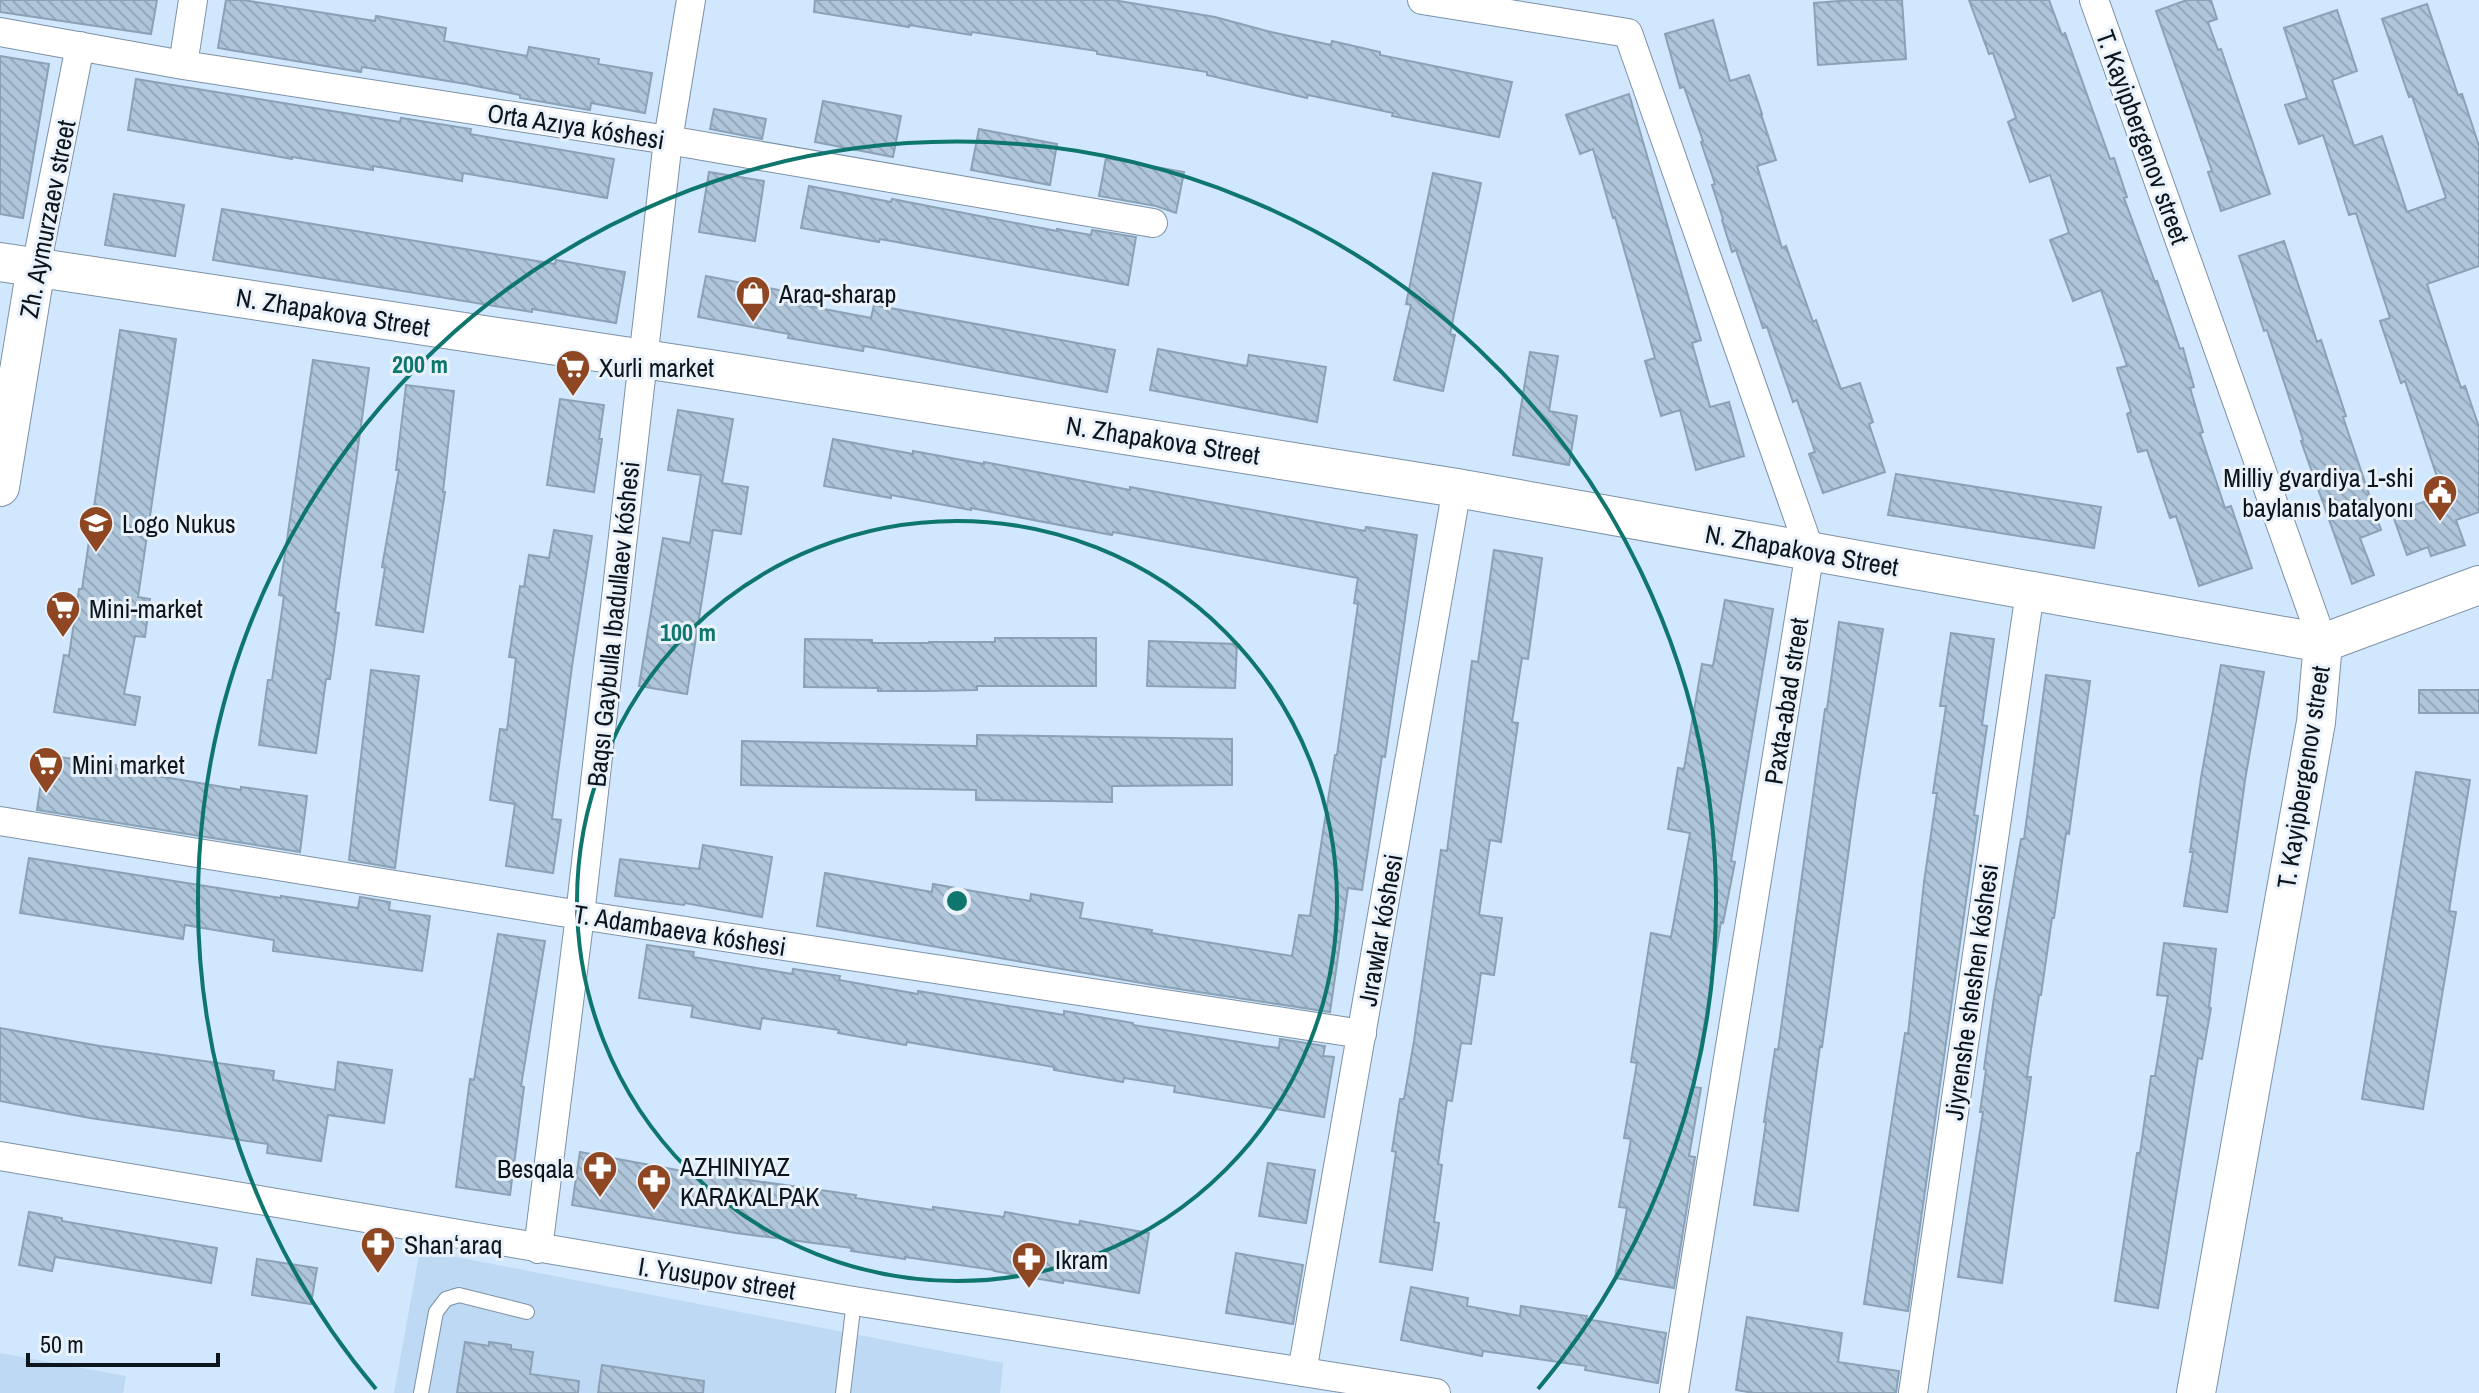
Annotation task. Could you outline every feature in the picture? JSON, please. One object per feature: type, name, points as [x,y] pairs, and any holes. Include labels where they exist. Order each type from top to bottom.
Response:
[{"type":"main road","name":"N. Zhapakova Street","points":[[18,264],[1457,488],[2323,643]]},
{"type":"main road","name":"Zh. Aymurzaev street","points":[[0,487],[18,264]]},
{"type":"main road","points":[[2323,643],[2479,585]]},
{"type":"main road","name":"T. Kayipbergenov street","points":[[2196,1393],[2316,722],[2323,643]]},
{"type":"street","points":[[183,65],[193,0]]},
{"type":"street","name":"Baqsı Gaybulla Ibadullaev kóshesi","points":[[538,1249],[580,915],[668,140],[691,0]]},
{"type":"street","name":"Paxta-abad street","points":[[1422,0],[1628,33],[1810,551],[1674,1393]]},
{"type":"street","name":"T. Kayipbergenov street","points":[[2094,0],[2323,643]]},
{"type":"street","name":"Orta Azıya kóshesi","points":[[0,32],[183,65],[668,140],[1153,223]]},
{"type":"street","name":"Zh. Aymurzaev street","points":[[18,264],[80,46]]},
{"type":"street","name":"Jırawlar kóshesi","points":[[1302,1372],[1457,488]]},
{"type":"street","name":"Jiyrenshe sheshen kóshesi","points":[[1913,1393],[2030,592]]},
{"type":"street","name":"T. Adambaeva kóshesi","points":[[0,821],[580,915],[1362,1034]]},
{"type":"street","name":"I. Yusupov street","points":[[0,1156],[538,1249],[1436,1393]]},
{"type":"lane","points":[[421,1393],[436,1312],[446,1299],[459,1295],[527,1312]]},
{"type":"lane","points":[[843,1393],[854,1301]]},
{"type":"shaded area","points":[[420,1250],[1003,1363],[1000,1393],[394,1393]]},
{"type":"shaded area","points":[[0,1353],[126,1376],[123,1393],[0,1393]]},
{"type":"building","points":[[0,0],[157,0],[151,34],[0,12]]},
{"type":"building","points":[[226,0],[375,21],[376,16],[446,28],[444,41],[527,56],[529,47],[599,59],[598,64],[652,73],[645,113],[591,103],[590,110],[520,98],[520,95],[466,84],[362,67],[361,72],[218,48]]},
{"type":"building","points":[[815,0],[1113,0],[1215,17],[1331,45],[1332,41],[1380,52],[1380,55],[1512,82],[1499,137],[1392,116],[1393,113],[1308,95],[1307,98],[1207,75],[1207,72],[1097,54],[1097,51],[814,12]]},
{"type":"building","points":[[1902,0],[1906,59],[1818,65],[1814,3]]},
{"type":"building","points":[[1969,0],[2049,0],[2062,35],[2065,33],[2110,159],[2114,158],[2127,197],[2124,198],[2180,349],[2183,348],[2194,387],[2190,388],[2203,432],[2200,433],[2225,508],[2231,506],[2252,568],[2199,586],[2176,516],[2170,518],[2147,450],[2138,452],[2127,414],[2131,412],[2117,368],[2127,366],[2101,290],[2073,301],[2050,240],[2069,233],[2050,175],[2030,182],[2008,122],[2016,118],[1993,53],[1989,54]]},
{"type":"building","points":[[2187,0],[2211,0],[2217,19],[2208,22],[2218,50],[2221,49],[2270,194],[2221,211],[2208,172],[2212,171],[2156,11]]},
{"type":"building","points":[[2427,4],[2479,146],[2479,266],[2427,284],[2461,388],[2465,386],[2479,427],[2479,512],[2456,520],[2465,545],[2431,556],[2428,547],[2407,555],[2392,513],[2443,495],[2405,381],[2401,383],[2380,321],[2390,318],[2356,213],[2349,215],[2323,135],[2299,144],[2285,105],[2307,98],[2284,28],[2337,10],[2357,71],[2332,80],[2354,146],[2382,136],[2407,212],[2446,198],[2382,19]]},
{"type":"building","points":[[1713,20],[1730,81],[1749,75],[1776,160],[1757,166],[1782,248],[1786,246],[1841,389],[1860,383],[1873,422],[1869,424],[1885,472],[1823,493],[1809,454],[1815,452],[1797,400],[1793,402],[1736,250],[1732,252],[1712,185],[1715,184],[1703,141],[1684,87],[1680,88],[1665,34]]},
{"type":"building","points":[[0,56],[49,64],[23,218],[0,214]]},
{"type":"building","points":[[136,79],[400,122],[401,118],[471,129],[470,134],[614,159],[607,198],[463,173],[462,181],[373,166],[373,170],[292,159],[128,130]]},
{"type":"building","points":[[1629,94],[1701,340],[1692,343],[1710,407],[1729,402],[1744,456],[1696,470],[1680,410],[1661,416],[1645,361],[1655,358],[1615,217],[1593,149],[1580,154],[1566,115]]},
{"type":"building","points":[[823,101],[901,116],[893,157],[815,142]]},
{"type":"building","points":[[714,109],[766,119],[762,139],[710,129]]},
{"type":"building","points":[[979,129],[1057,144],[1050,185],[971,170]]},
{"type":"building","points":[[1106,158],[1184,172],[1176,213],[1156,206],[1099,196]]},
{"type":"building","points":[[709,172],[764,181],[755,241],[699,232]]},
{"type":"building","points":[[1433,173],[1481,183],[1450,334],[1455,335],[1443,391],[1394,380],[1411,305],[1406,304]]},
{"type":"building","points":[[809,186],[1057,231],[1091,235],[1092,230],[1136,237],[1128,285],[880,239],[879,242],[801,228]]},
{"type":"building","points":[[114,194],[184,205],[175,256],[105,245]]},
{"type":"building","points":[[222,209],[555,264],[556,260],[625,272],[616,323],[213,260]]},
{"type":"building","points":[[2284,241],[2317,342],[2321,340],[2381,530],[2360,538],[2374,575],[2352,584],[2239,256]]},
{"type":"building","points":[[706,276],[784,291],[782,301],[871,318],[874,305],[1115,350],[1107,392],[864,346],[863,351],[788,338],[789,334],[698,317]]},
{"type":"building","points":[[120,330],[176,339],[138,597],[150,599],[145,637],[135,636],[124,694],[140,697],[135,725],[54,712],[64,655],[69,656],[79,589],[82,589]]},
{"type":"building","points":[[1158,349],[1247,366],[1249,355],[1326,367],[1317,422],[1150,390]]},
{"type":"building","points":[[1530,352],[1558,356],[1549,411],[1577,416],[1569,465],[1513,455]]},
{"type":"building","points":[[313,360],[369,368],[335,612],[339,613],[330,679],[326,679],[316,753],[259,745],[284,596],[279,595]]},
{"type":"building","points":[[406,385],[454,391],[445,492],[423,632],[376,625],[385,568],[382,567],[399,470],[396,470]]},
{"type":"building","points":[[560,399],[604,405],[594,492],[547,485]]},
{"type":"building","points":[[678,410],[733,419],[722,483],[748,487],[741,534],[713,530],[687,694],[639,686],[663,538],[690,543],[701,475],[668,470]]},
{"type":"building","points":[[833,439],[913,454],[913,451],[984,462],[1130,490],[1130,487],[1365,531],[1366,527],[1417,535],[1362,890],[1348,888],[1330,1012],[1159,986],[817,926],[825,873],[932,892],[933,884],[1030,901],[1031,894],[1083,903],[1080,918],[1292,956],[1299,915],[1310,916],[1358,604],[1354,603],[1358,578],[1113,532],[1112,535],[971,508],[824,486]]},
{"type":"building","points":[[1896,474],[2101,507],[2094,548],[1888,515]]},
{"type":"building","points":[[554,530],[592,536],[552,819],[561,820],[553,873],[506,866],[515,804],[490,800],[500,729],[507,730],[516,658],[509,657],[520,586],[524,587],[529,555],[549,558]]},
{"type":"building","points":[[1494,550],[1542,558],[1528,659],[1522,658],[1512,722],[1518,723],[1501,842],[1490,840],[1479,915],[1502,918],[1494,975],[1481,973],[1471,1044],[1461,1043],[1452,1101],[1447,1100],[1438,1164],[1442,1165],[1434,1222],[1439,1223],[1432,1270],[1380,1262],[1396,1152],[1392,1151],[1400,1099],[1404,1099],[1414,1041],[1441,850],[1447,851],[1472,661],[1478,662]]},
{"type":"building","points":[[1725,600],[1773,609],[1731,861],[1735,862],[1721,922],[1694,1087],[1701,1088],[1689,1156],[1695,1157],[1674,1288],[1615,1278],[1627,1208],[1619,1207],[1631,1139],[1624,1138],[1637,1063],[1631,1062],[1651,933],[1671,937],[1690,833],[1668,829],[1678,768],[1684,769],[1702,664],[1713,666]]},
{"type":"building","points":[[1839,622],[1883,629],[1856,797],[1798,1211],[1754,1205]]},
{"type":"building","points":[[1951,633],[1994,639],[1982,725],[1987,726],[1974,815],[1978,816],[1908,1311],[1864,1304],[1905,1033],[1908,1034],[1937,793],[1933,793],[1946,706],[1940,706]]},
{"type":"building","points":[[995,638],[1096,638],[1096,686],[977,686],[977,690],[927,691],[804,687],[805,639],[929,643],[995,642]]},
{"type":"building","points":[[1149,641],[1237,644],[1235,688],[1147,686]]},
{"type":"building","points":[[2221,665],[2264,672],[2227,912],[2184,906],[2201,778]]},
{"type":"building","points":[[371,670],[419,676],[395,868],[349,860]]},
{"type":"building","points":[[2046,675],[2090,681],[2069,834],[2066,833],[2027,1077],[2031,1077],[2002,1283],[1958,1277],[1983,1112],[1980,1112],[1984,1069],[1994,997],[2021,839],[2024,839]]},
{"type":"building","points":[[2419,690],[2479,690],[2479,713],[2419,713]]},
{"type":"building","points":[[977,735],[1232,739],[1232,785],[1112,786],[1112,802],[976,800],[976,790],[741,785],[742,741],[977,746]]},
{"type":"building","points":[[45,755],[116,765],[116,769],[241,790],[241,787],[307,796],[300,852],[37,810]]},
{"type":"building","points":[[2416,772],[2470,780],[2449,911],[2456,912],[2423,1109],[2362,1099]]},
{"type":"building","points":[[703,845],[772,857],[762,917],[685,903],[615,896],[620,859],[699,869]]},
{"type":"building","points":[[29,858],[358,908],[360,897],[390,902],[389,910],[430,916],[422,971],[273,951],[274,940],[185,925],[183,939],[20,913]]},
{"type":"building","points":[[498,934],[545,941],[521,1086],[524,1087],[510,1195],[456,1187],[470,1079],[474,1080]]},
{"type":"building","points":[[2164,943],[2216,949],[2211,1008],[2202,1059],[2198,1058],[2158,1308],[2115,1301],[2137,1153],[2140,1153],[2151,1076],[2155,1076],[2168,996],[2157,995]]},
{"type":"building","points":[[647,945],[694,952],[693,957],[792,974],[793,969],[840,976],[839,980],[918,994],[918,991],[1064,1015],[1064,1011],[1264,1046],[1279,1048],[1280,1039],[1325,1046],[1323,1056],[1334,1057],[1324,1117],[1174,1092],[1175,1086],[1124,1078],[1123,1082],[1054,1070],[1054,1067],[838,1033],[839,1030],[762,1018],[760,1029],[691,1017],[693,1006],[639,998]]},
{"type":"building","points":[[0,1028],[274,1071],[273,1080],[335,1090],[338,1062],[392,1070],[384,1123],[328,1115],[321,1161],[267,1153],[268,1144],[90,1118],[0,1101]]},
{"type":"building","points":[[580,1152],[933,1210],[933,1207],[1004,1217],[1005,1212],[1149,1233],[1139,1293],[851,1251],[852,1248],[736,1233],[572,1205]]},
{"type":"building","points":[[1268,1163],[1315,1170],[1306,1223],[1259,1216]]},
{"type":"building","points":[[29,1212],[62,1218],[62,1221],[217,1248],[211,1283],[55,1257],[52,1271],[19,1265]]},
{"type":"building","points":[[1236,1253],[1303,1265],[1293,1324],[1226,1313]]},
{"type":"building","points":[[257,1259],[317,1268],[311,1304],[252,1295]]},
{"type":"building","points":[[1411,1287],[1468,1298],[1467,1306],[1520,1316],[1521,1306],[1666,1333],[1658,1383],[1585,1370],[1586,1366],[1483,1351],[1482,1356],[1401,1340]]},
{"type":"building","points":[[1747,1317],[1842,1333],[1838,1362],[1899,1371],[1896,1393],[1754,1393],[1736,1390]]},
{"type":"building","points":[[465,1342],[489,1346],[489,1342],[511,1345],[511,1349],[533,1352],[530,1374],[579,1381],[578,1393],[457,1393]]},
{"type":"building","points":[[602,1365],[704,1381],[703,1393],[598,1393]]},
{"type":"place","name":"Araq-sharap","points":[[753,324]]},
{"type":"place","name":"Xurli market","points":[[573,398]]},
{"type":"place","name":"Milliy gvardiya 1-shi baylanıs batalyonı","points":[[2440,523]]},
{"type":"place","name":"Logo Nukus","points":[[96,554]]},
{"type":"place","name":"Mini-market","points":[[63,639]]},
{"type":"place","name":"Mini market","points":[[46,795]]},
{"type":"place","name":"Besqala","points":[[600,1199]]},
{"type":"place","name":"AZHINIYAZ KARAKALPAK","points":[[654,1212]]},
{"type":"place","name":"Shanʻaraq","points":[[378,1275]]},
{"type":"place","name":"Ikram","points":[[1029,1290]]}]
